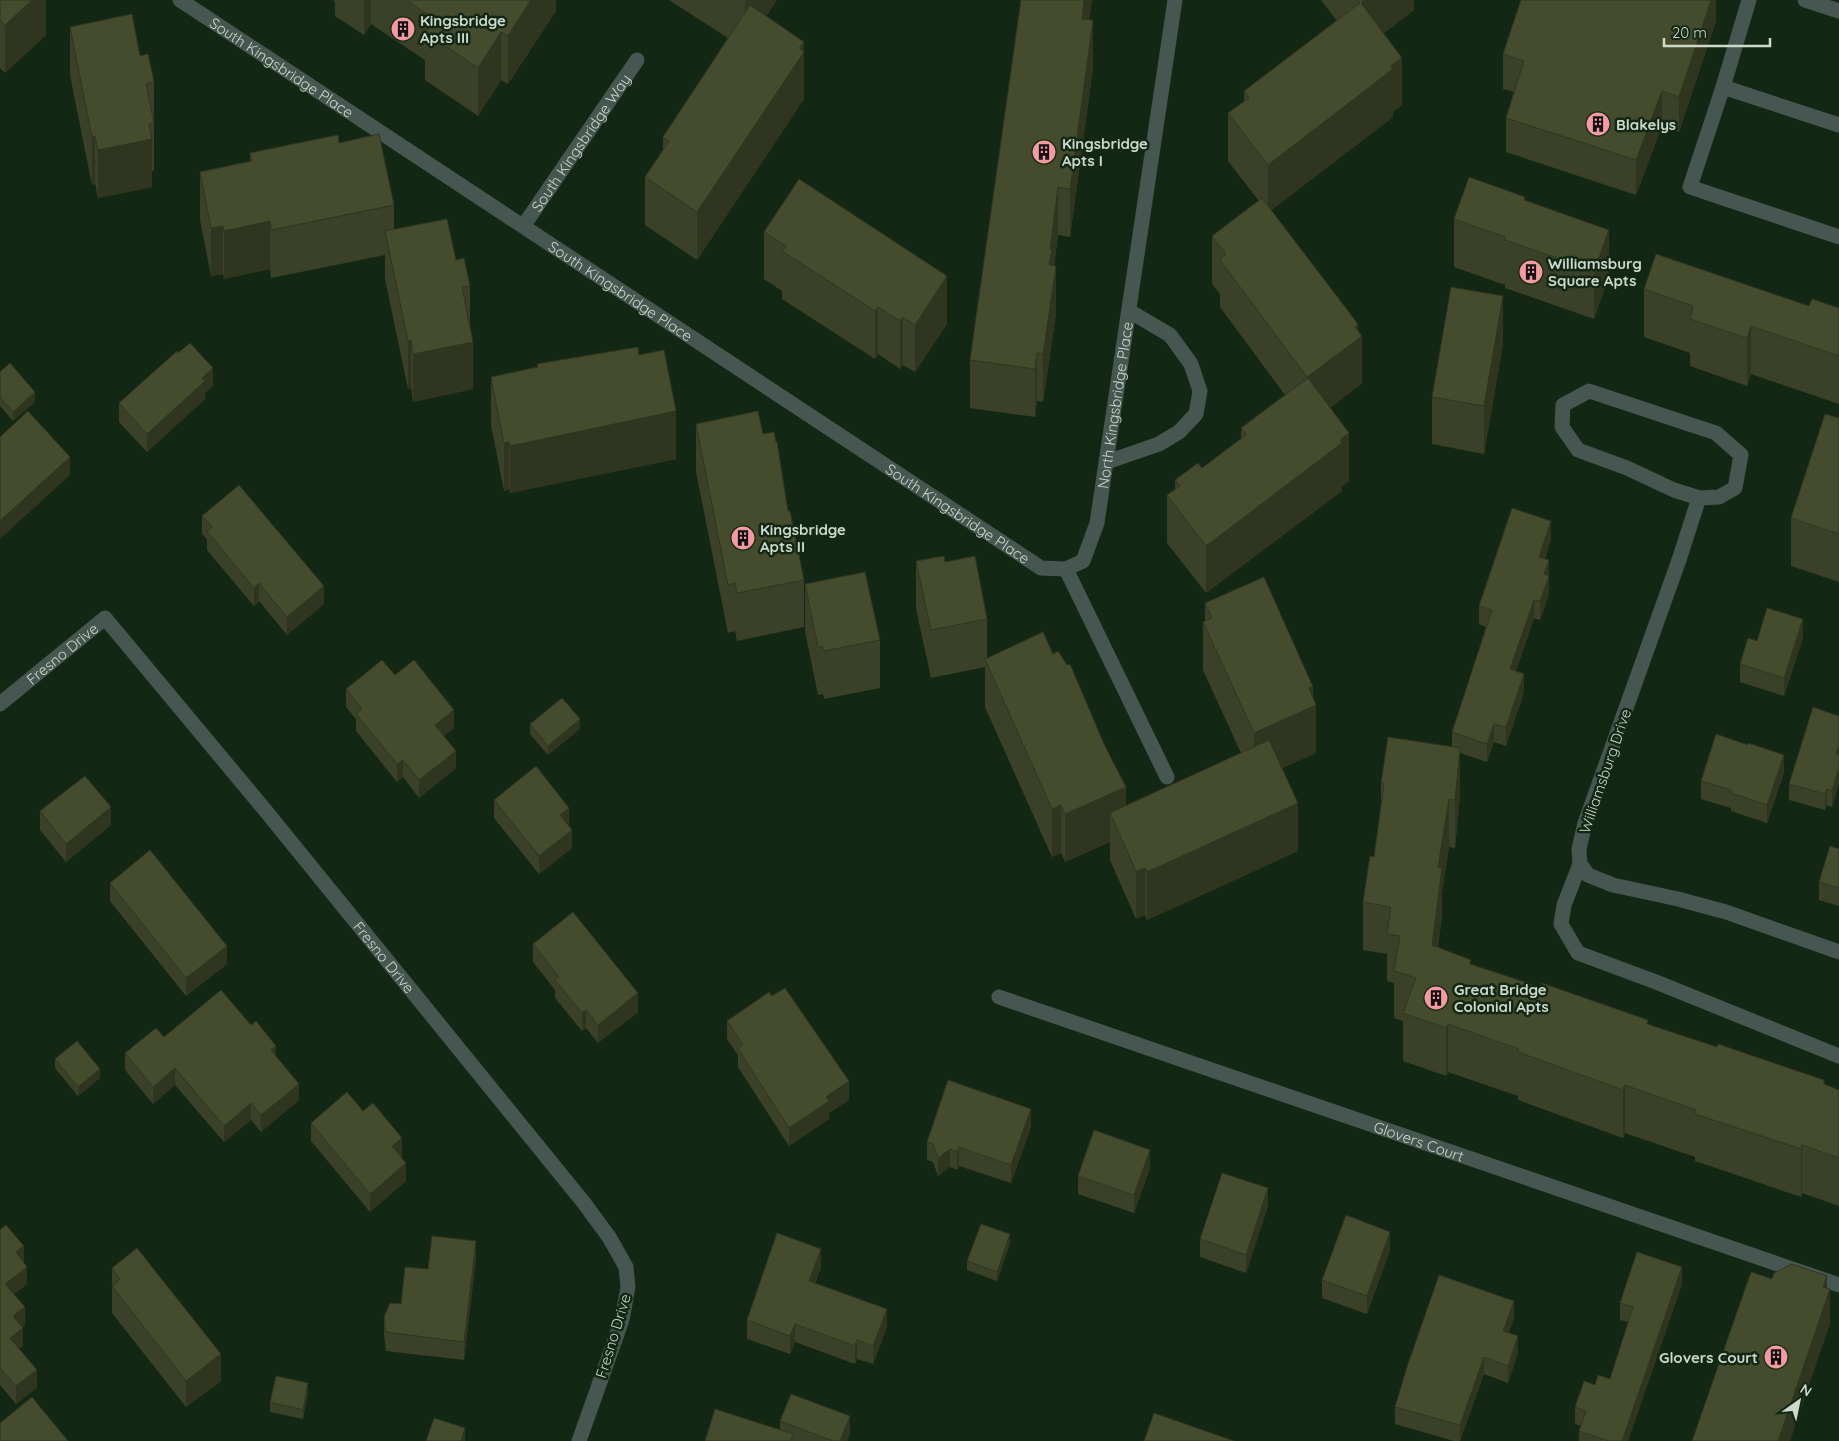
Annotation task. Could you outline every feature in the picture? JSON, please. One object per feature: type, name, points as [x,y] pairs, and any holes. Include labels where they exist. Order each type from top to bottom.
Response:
[{"type":"street","name":"South Kingsbridge Place","points":[[180,0],[1041,568],[1066,569]]},
{"type":"street","name":"North Kingsbridge Place","points":[[1066,569],[1083,561],[1098,523],[1175,0]]},
{"type":"street","points":[[1749,0],[1690,187],[1839,237]]},
{"type":"street","points":[[1805,0],[1839,12]]},
{"type":"street","name":"South Kingsbridge Way","points":[[524,226],[638,60]]},
{"type":"street","points":[[1723,87],[1839,125]]},
{"type":"street","points":[[1107,462],[1159,444],[1179,432],[1196,414],[1200,391],[1191,364],[1170,336],[1129,311]]},
{"type":"street","points":[[1589,391],[1716,433],[1741,455],[1735,488],[1718,497],[1698,498],[1578,450],[1562,427],[1563,405],[1589,391]]},
{"type":"street","name":"Williamsburg Drive","points":[[1698,498],[1679,560],[1585,823],[1579,849],[1580,864],[1564,905],[1561,924],[1578,953],[1656,982],[1839,1056]]},
{"type":"street","points":[[1066,569],[1167,777]]},
{"type":"street","name":"Fresno Drive","points":[[0,704],[105,618],[265,810],[584,1203],[609,1238],[626,1267],[628,1287],[622,1320],[579,1441]]},
{"type":"street","points":[[1580,864],[1588,874],[1613,885],[1726,912],[1839,952]]},
{"type":"street","name":"Glovers Court","points":[[999,997],[1839,1285]]},
{"type":"building","points":[[0,0],[32,0],[5,25],[0,20]]},
{"type":"building","points":[[406,0],[531,0],[508,36],[501,32],[478,68],[425,32],[434,19]]},
{"type":"building","points":[[1021,0],[1084,0],[1082,19],[1093,20],[1070,189],[1058,187],[1049,265],[1056,266],[1043,354],[1037,353],[1035,369],[970,360]]},
{"type":"building","points":[[1357,0],[1364,0],[1361,3],[1402,58],[1391,66],[1393,69],[1268,165],[1228,113],[1249,98],[1244,91],[1360,3]]},
{"type":"building","name":"Blakelys","points":[[1521,0],[1711,0],[1679,97],[1662,91],[1636,160],[1506,118],[1524,61],[1503,54]]},
{"type":"building","points":[[750,5],[804,42],[799,48],[804,52],[697,212],[645,177],[669,141],[663,137]]},
{"type":"building","points":[[132,14],[140,56],[148,54],[154,82],[146,84],[154,123],[149,124],[152,139],[98,150],[95,136],[92,137],[70,27]]},
{"type":"building","points":[[379,134],[394,205],[271,230],[270,221],[224,231],[223,226],[211,228],[200,172],[252,161],[250,153],[338,135],[339,143]]},
{"type":"building","points":[[1469,177],[1525,197],[1524,200],[1609,230],[1594,271],[1505,240],[1505,237],[1454,219]]},
{"type":"building","points":[[799,179],[947,276],[915,325],[903,317],[900,321],[878,307],[875,311],[782,251],[786,246],[764,232]]},
{"type":"building","points":[[1262,198],[1358,324],[1355,327],[1362,336],[1307,377],[1220,260],[1226,254],[1212,236]]},
{"type":"building","points":[[447,219],[456,260],[464,258],[470,286],[462,287],[473,342],[413,354],[411,340],[408,341],[385,231]]},
{"type":"building","points":[[1656,254],[1809,306],[1812,299],[1839,308],[1839,356],[1751,326],[1747,338],[1690,319],[1693,306],[1644,289]]},
{"type":"building","points":[[1451,287],[1503,296],[1484,406],[1432,397]]},
{"type":"building","points":[[190,343],[213,368],[202,378],[205,381],[147,434],[119,403],[177,351],[178,353]]},
{"type":"building","points":[[638,347],[639,355],[664,350],[676,411],[510,446],[509,442],[504,443],[491,377],[538,367],[537,364]]},
{"type":"building","points":[[10,363],[35,392],[13,412],[0,397],[0,372]]},
{"type":"building","points":[[1308,378],[1349,433],[1340,440],[1342,443],[1206,546],[1167,495],[1180,486],[1175,480],[1198,463],[1202,468],[1246,435],[1241,428]]},
{"type":"building","points":[[28,411],[70,457],[0,521],[0,437]]},
{"type":"building","name":"Kingsbridge Apts II","points":[[758,411],[763,434],[774,432],[777,442],[788,511],[790,511],[804,580],[737,593],[735,583],[728,585],[696,424]]},
{"type":"building","points":[[1825,414],[1839,418],[1839,534],[1791,518]]},
{"type":"building","points":[[239,485],[324,586],[287,617],[259,583],[254,588],[207,531],[212,527],[202,516]]},
{"type":"building","points":[[1512,508],[1551,521],[1539,557],[1549,560],[1544,574],[1549,576],[1540,601],[1534,600],[1510,669],[1524,674],[1506,727],[1494,724],[1487,744],[1452,732],[1492,610],[1479,606]]},
{"type":"building","points":[[944,556],[945,562],[975,556],[987,619],[931,630],[916,561]]},
{"type":"building","points":[[865,572],[880,640],[824,651],[823,647],[818,647],[805,584]]},
{"type":"building","points":[[1264,577],[1313,687],[1309,688],[1316,705],[1254,733],[1203,622],[1212,618],[1205,603]]},
{"type":"building","points":[[1767,608],[1803,619],[1784,678],[1740,664],[1748,638],[1757,641]]},
{"type":"building","points":[[1043,632],[1053,654],[1058,651],[1067,665],[1070,664],[1104,744],[1126,787],[1065,814],[1061,805],[1052,809],[985,659]]},
{"type":"building","points":[[382,660],[395,675],[414,660],[454,710],[435,725],[456,751],[419,780],[403,760],[397,764],[356,714],[362,709],[346,689]]},
{"type":"building","points":[[562,698],[580,719],[548,746],[530,724]]},
{"type":"building","points":[[1813,707],[1839,716],[1839,745],[1836,754],[1839,754],[1839,767],[1832,791],[1827,789],[1825,794],[1789,784]]},
{"type":"building","points":[[1716,734],[1784,755],[1767,805],[1731,793],[1731,790],[1701,781]]},
{"type":"building","points":[[1388,737],[1460,748],[1455,800],[1449,799],[1438,867],[1442,868],[1432,945],[1471,960],[1470,964],[1540,987],[1542,983],[1648,1020],[1647,1024],[1717,1047],[1718,1044],[1824,1080],[1824,1084],[1839,1090],[1839,1158],[1802,1145],[1801,1149],[1695,1114],[1696,1110],[1625,1085],[1623,1090],[1518,1052],[1519,1049],[1448,1024],[1446,1028],[1403,1013],[1416,978],[1394,971],[1400,936],[1387,934],[1391,907],[1363,902],[1370,856],[1374,857],[1384,784],[1381,783]]},
{"type":"building","points":[[1269,740],[1298,803],[1147,872],[1145,868],[1136,871],[1110,813]]},
{"type":"building","points":[[536,766],[569,808],[560,815],[572,830],[539,856],[494,800]]},
{"type":"building","points":[[85,776],[111,807],[66,844],[40,811]]},
{"type":"building","points":[[1830,846],[1839,849],[1839,888],[1819,882]]},
{"type":"building","points":[[150,850],[227,946],[186,978],[110,883]]},
{"type":"building","points":[[573,912],[638,993],[598,1025],[586,1010],[582,1013],[555,980],[559,977],[533,944]]},
{"type":"building","points":[[785,988],[849,1081],[826,1097],[829,1101],[789,1128],[738,1049],[743,1045],[727,1021],[769,992],[772,996]]},
{"type":"building","points":[[221,990],[251,1025],[256,1021],[276,1046],[271,1050],[299,1084],[261,1115],[251,1103],[224,1126],[175,1068],[153,1087],[125,1053],[156,1028],[164,1037]]},
{"type":"building","points":[[77,1041],[100,1069],[78,1087],[55,1059]]},
{"type":"building","points":[[948,1080],[1031,1109],[1011,1165],[959,1147],[957,1152],[950,1149],[938,1158],[933,1144],[927,1142]]},
{"type":"building","points":[[347,1092],[363,1111],[373,1103],[402,1138],[392,1146],[406,1163],[370,1194],[311,1123]]},
{"type":"building","points":[[1094,1130],[1150,1150],[1134,1195],[1078,1176]]},
{"type":"building","points":[[1222,1173],[1268,1188],[1246,1255],[1200,1239]]},
{"type":"building","points":[[1346,1215],[1390,1232],[1367,1296],[1322,1280]]},
{"type":"building","points":[[981,1224],[1010,1234],[997,1272],[967,1261]]},
{"type":"building","points":[[6,1225],[24,1246],[16,1252],[27,1267],[5,1284],[25,1307],[13,1316],[23,1328],[10,1338],[37,1370],[16,1386],[0,1368],[0,1230]]},
{"type":"building","points":[[777,1233],[821,1249],[809,1281],[887,1309],[873,1346],[857,1340],[855,1346],[795,1324],[790,1336],[747,1320]]},
{"type":"building","points":[[432,1236],[476,1241],[464,1342],[386,1332],[384,1317],[390,1303],[401,1304],[405,1267],[428,1269]]},
{"type":"building","points":[[137,1248],[221,1354],[186,1381],[112,1286],[120,1279],[112,1268]]},
{"type":"building","points":[[1637,1252],[1682,1267],[1622,1441],[1609,1441],[1579,1431],[1586,1411],[1575,1407],[1584,1381],[1595,1385],[1598,1375],[1610,1379],[1633,1307],[1620,1303]]},
{"type":"building","name":"Glovers Court","points":[[1792,1264],[1827,1276],[1823,1287],[1830,1289],[1778,1441],[1692,1441],[1751,1272],[1772,1279],[1774,1273]]},
{"type":"building","points":[[1439,1275],[1514,1301],[1503,1331],[1518,1336],[1508,1366],[1484,1357],[1460,1425],[1395,1407]]},
{"type":"building","points":[[276,1376],[308,1383],[303,1410],[270,1402]]},
{"type":"building","points":[[791,1394],[850,1416],[840,1441],[833,1441],[780,1421]]},
{"type":"building","points":[[32,1397],[68,1441],[0,1441],[0,1423]]},
{"type":"building","points":[[715,1409],[793,1434],[791,1441],[705,1441]]},
{"type":"building","points":[[1154,1413],[1234,1441],[1144,1441]]},
{"type":"building","points":[[434,1418],[465,1428],[461,1441],[426,1441]]},
{"type":"place","name":"Kingsbridge Apts III","points":[[403,29]]},
{"type":"place","name":"Blakelys","points":[[1598,124]]},
{"type":"place","name":"Kingsbridge Apts I","points":[[1044,152]]},
{"type":"place","name":"Williamsburg Square Apts","points":[[1531,272]]},
{"type":"place","name":"Kingsbridge Apts II","points":[[743,538]]},
{"type":"place","name":"Great Bridge Colonial Apts","points":[[1436,998]]},
{"type":"place","name":"Glovers Court","points":[[1776,1357]]}]
